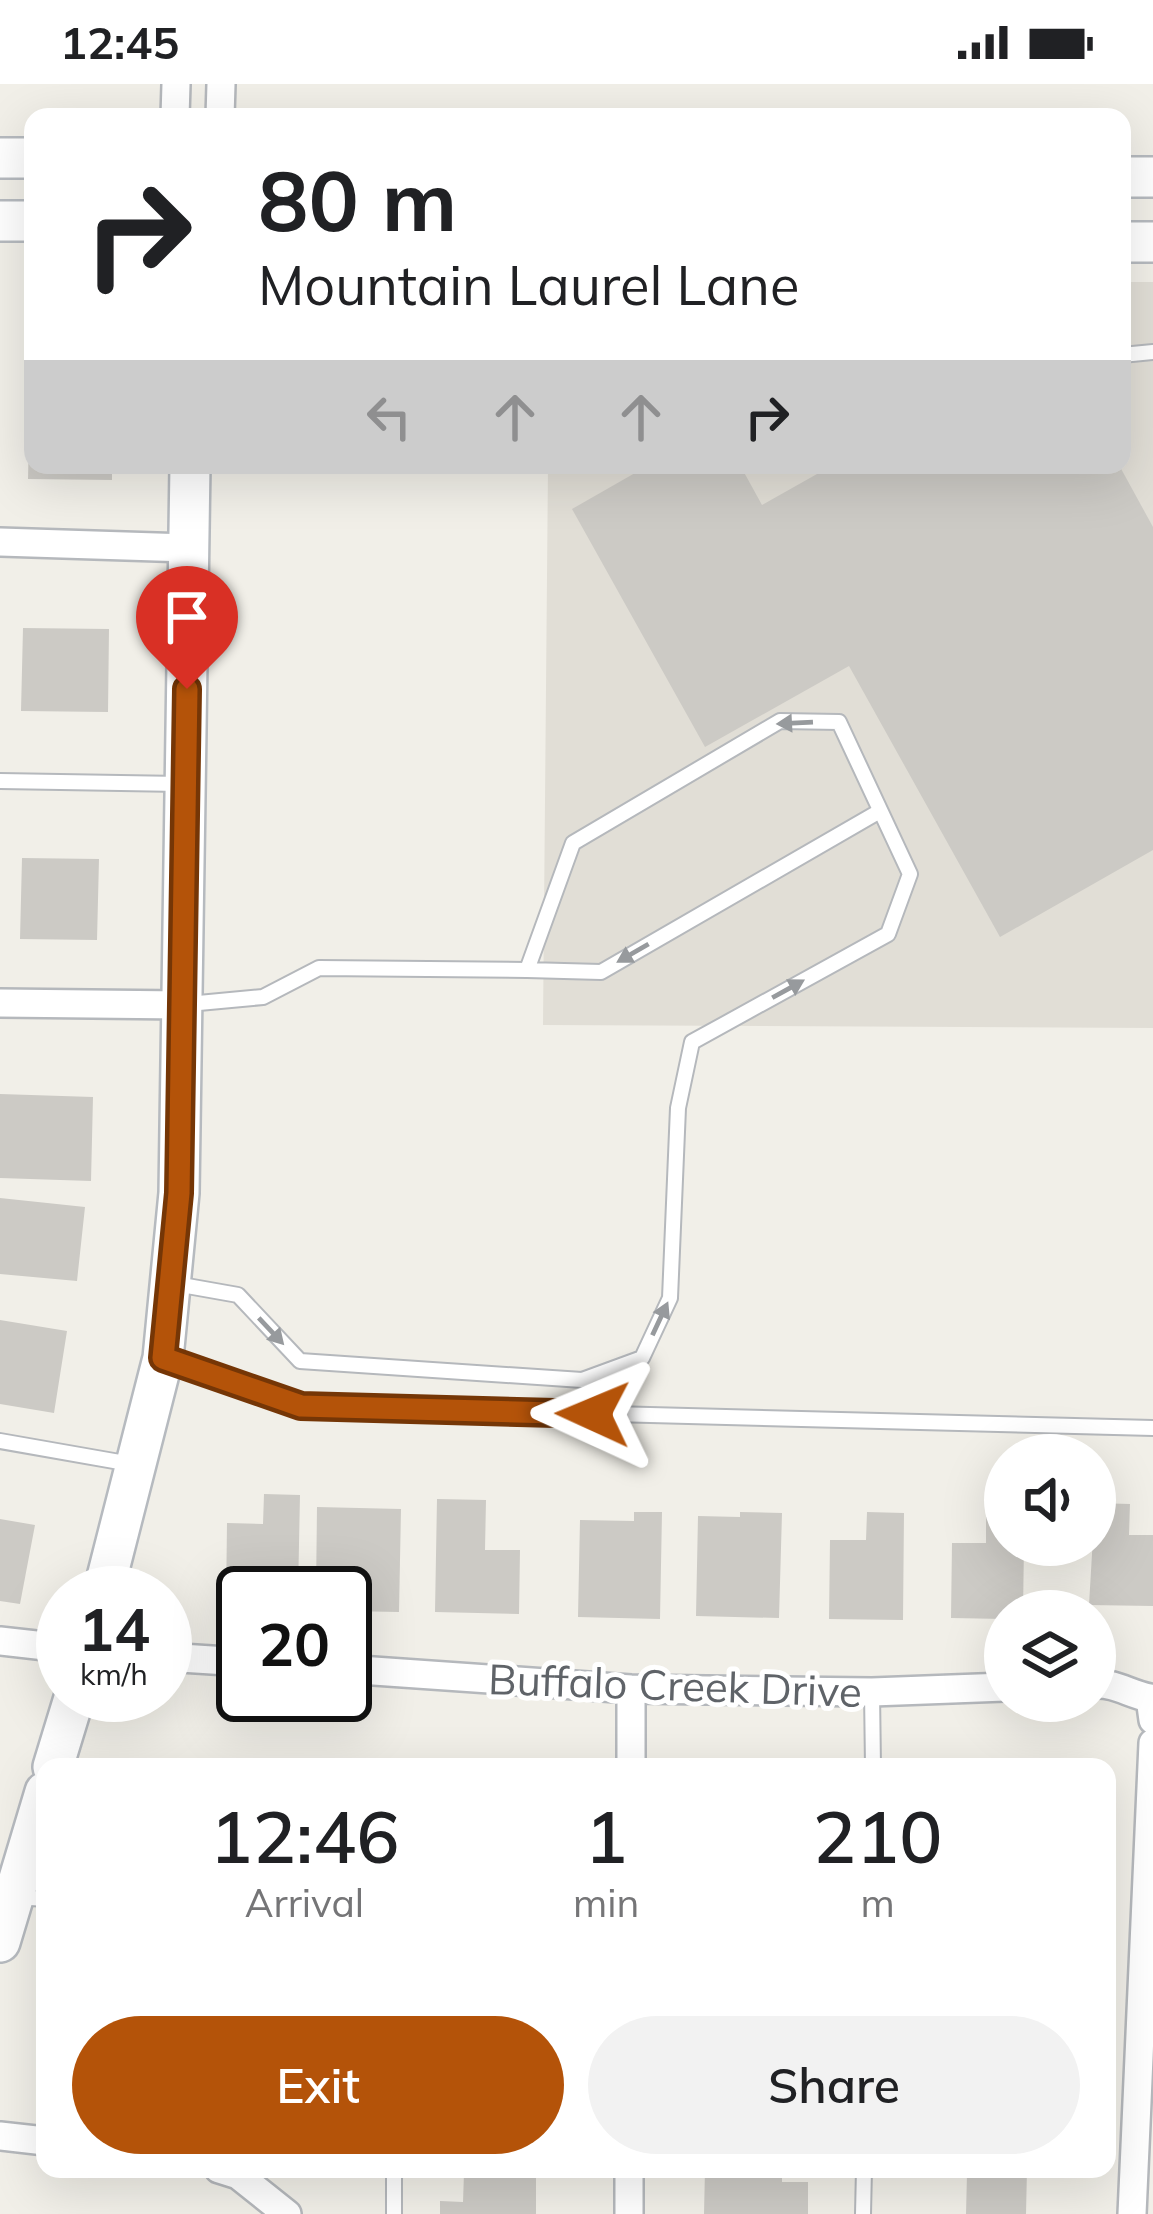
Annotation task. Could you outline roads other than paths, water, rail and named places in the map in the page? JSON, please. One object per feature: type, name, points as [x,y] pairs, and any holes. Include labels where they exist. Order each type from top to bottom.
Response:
[{"type":"street","points":[[110,1566],[163,1358],[179,1193],[190,474]]},
{"type":"street","points":[[0,542],[188,548]]},
{"type":"street","points":[[0,1003],[183,1005]]},
{"type":"street","points":[[0,1641],[36,1645]]},
{"type":"street","name":"Buffalo Creek Drive","points":[[372,1671],[631,1690],[984,1688]]},
{"type":"street","points":[[1116,1685],[1150,1697],[1153,1720]]},
{"type":"street","points":[[631,1690],[631,1758]]},
{"type":"street","points":[[55,1758],[66,1722]]},
{"type":"street","points":[[1132,2214],[1153,1743]]},
{"type":"street","points":[[0,1942],[19,1897],[36,1828]]},
{"type":"street","points":[[0,2136],[36,2140]]},
{"type":"street","points":[[242,2178],[287,2214]]},
{"type":"street","points":[[629,2178],[629,2214]]},
{"type":"lane","points":[[170,1283],[238,1295],[300,1361],[582,1380],[642,1358],[670,1298],[678,1108],[692,1042],[888,934],[910,874],[838,722],[780,721],[573,843],[527,970]]},
{"type":"lane","points":[[0,781],[186,784]]},
{"type":"lane","points":[[183,1005],[263,997],[320,968],[601,972],[880,811]]},
{"type":"lane","points":[[163,1358],[301,1406],[1153,1428]]},
{"type":"lane","points":[[0,1441],[136,1465]]},
{"type":"lane","points":[[872,1692],[873,1758]]},
{"type":"lane","points":[[394,2178],[394,2214]]},
{"type":"lane","points":[[863,2214],[864,2178]]}]
